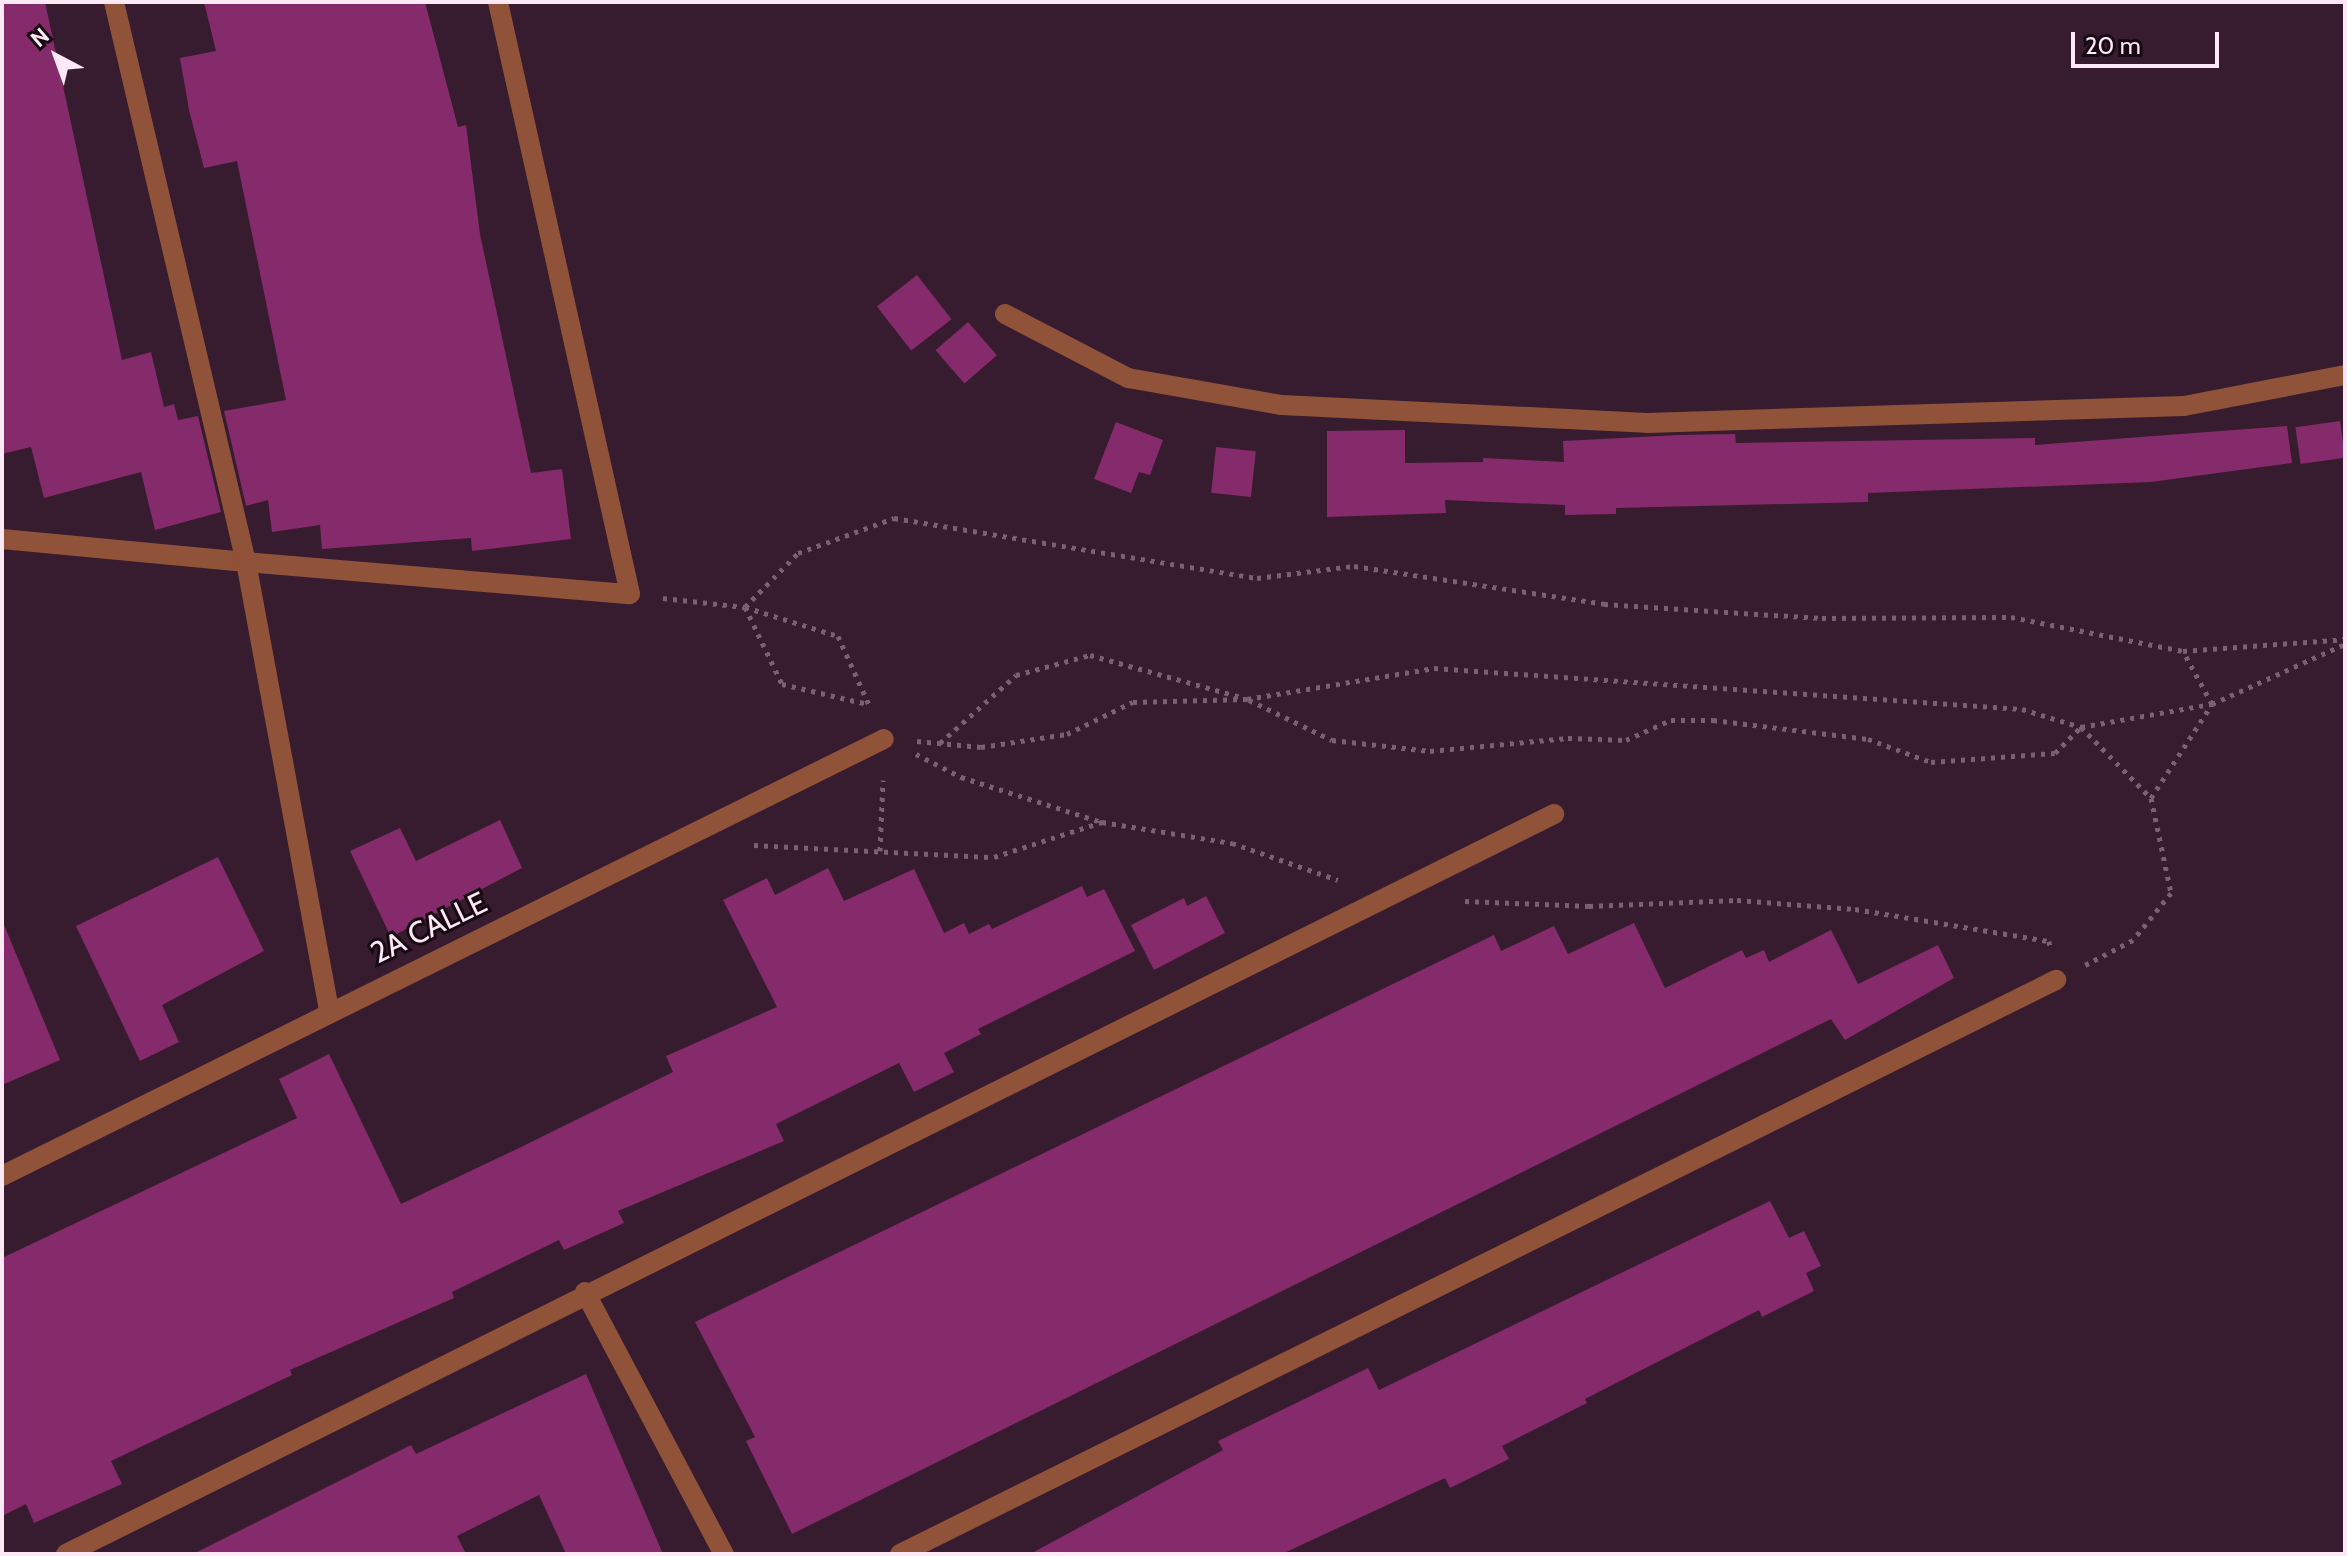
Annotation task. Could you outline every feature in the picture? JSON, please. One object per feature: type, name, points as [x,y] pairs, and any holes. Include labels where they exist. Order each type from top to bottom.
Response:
[{"type":"street","points":[[114,2],[246,562],[329,1010]]},
{"type":"street","points":[[2,539],[630,594],[498,2]]},
{"type":"street","points":[[1005,314],[1128,378],[1266,403],[1616,422],[2184,406],[2345,375]]},
{"type":"street","name":"2A CALLE","points":[[2,1176],[329,1010],[884,739]]},
{"type":"street","points":[[66,1554],[585,1292],[1554,814]]},
{"type":"street","points":[[900,1554],[2056,980]]},
{"type":"street","points":[[585,1292],[724,1554]]},
{"type":"path","points":[[745,607],[798,553],[894,518],[1257,578],[1354,566],[1604,604],[1822,618],[2011,617],[2183,651],[2345,641]]},
{"type":"path","points":[[630,594],[745,607],[838,636],[884,739],[880,851]]},
{"type":"path","points":[[745,607],[782,684],[869,704]]},
{"type":"path","points":[[884,739],[981,747],[1067,734],[1133,702],[1247,699],[1434,668],[2022,709],[2081,727],[2212,704],[2345,641]]},
{"type":"path","points":[[2183,651],[2212,704]]},
{"type":"path","points":[[939,743],[1016,675],[1090,655],[1247,699],[1332,740],[1430,751],[1568,738],[1626,740],[1671,720],[1713,720],[1868,739],[1931,762],[2055,753],[2081,727]]},
{"type":"path","points":[[2151,798],[2212,704]]},
{"type":"path","points":[[2056,980],[2133,940],[2171,893],[2151,798],[2081,727]]},
{"type":"path","points":[[884,739],[961,777],[1102,822]]},
{"type":"building","points":[[2,2],[45,2],[122,360],[151,352],[164,407],[174,404],[178,420],[198,416],[221,512],[155,530],[141,472],[44,498],[31,447],[2,454]]},
{"type":"building","points":[[204,2],[425,2],[458,127],[466,125],[480,234],[531,473],[562,469],[571,539],[472,551],[471,538],[322,549],[320,525],[272,532],[268,500],[246,506],[224,411],[286,400],[237,161],[204,168],[189,110],[180,58],[216,51]]},
{"type":"building","points":[[917,275],[951,319],[911,351],[877,306]]},
{"type":"building","points":[[968,322],[997,355],[964,383],[936,350]]},
{"type":"building","points":[[2340,421],[2345,458],[2301,464],[2295,427]]},
{"type":"building","points":[[1116,422],[1163,440],[1150,475],[1139,472],[1131,493],[1094,479]]},
{"type":"building","points":[[2287,426],[2292,463],[2151,482],[1868,493],[1868,502],[1616,508],[1616,514],[1565,515],[1565,505],[1445,500],[1446,513],[1327,517],[1327,431],[1405,430],[1405,463],[1483,462],[1483,458],[1564,462],[1563,441],[1679,435],[1735,434],[1736,443],[2035,438],[2035,445]]},
{"type":"building","points":[[1216,447],[1256,451],[1251,497],[1211,493]]},
{"type":"building","points":[[500,820],[522,868],[391,937],[350,851],[400,828],[416,861]]},
{"type":"building","points":[[218,857],[264,951],[162,1005],[179,1042],[140,1061],[76,926]]},
{"type":"building","points":[[828,868],[844,901],[914,869],[944,933],[964,923],[969,934],[989,924],[992,929],[1082,886],[1087,897],[1104,889],[1135,951],[978,1029],[981,1034],[944,1053],[954,1072],[914,1092],[899,1063],[776,1124],[784,1141],[618,1211],[624,1223],[564,1250],[559,1240],[452,1292],[454,1298],[290,1370],[292,1375],[111,1461],[122,1484],[34,1523],[26,1504],[2,1516],[2,1258],[297,1118],[279,1079],[329,1054],[401,1204],[673,1072],[666,1056],[777,1007],[723,900],[767,878],[775,895]]},
{"type":"building","points":[[1206,896],[1225,933],[1154,970],[1131,925],[1184,898],[1187,906]]},
{"type":"building","points":[[2,920],[60,1060],[2,1085]]},
{"type":"building","points":[[1634,923],[1665,988],[1742,950],[1746,958],[1764,950],[1769,962],[1831,930],[1858,984],[1938,945],[1954,978],[1845,1040],[1831,1019],[792,1534],[746,1441],[755,1437],[695,1322],[1494,935],[1501,951],[1554,926],[1568,954]]},
{"type":"building","points":[[1770,1201],[1789,1238],[1804,1231],[1821,1266],[1806,1273],[1814,1291],[1762,1317],[1759,1310],[1585,1399],[1587,1403],[1502,1446],[1509,1459],[1450,1488],[1445,1478],[1282,1554],[1030,1554],[1223,1450],[1218,1441],[1368,1368],[1379,1390]]},
{"type":"building","points":[[586,1374],[663,1554],[566,1554],[539,1495],[457,1536],[466,1554],[193,1554],[411,1445],[416,1454]]}]
